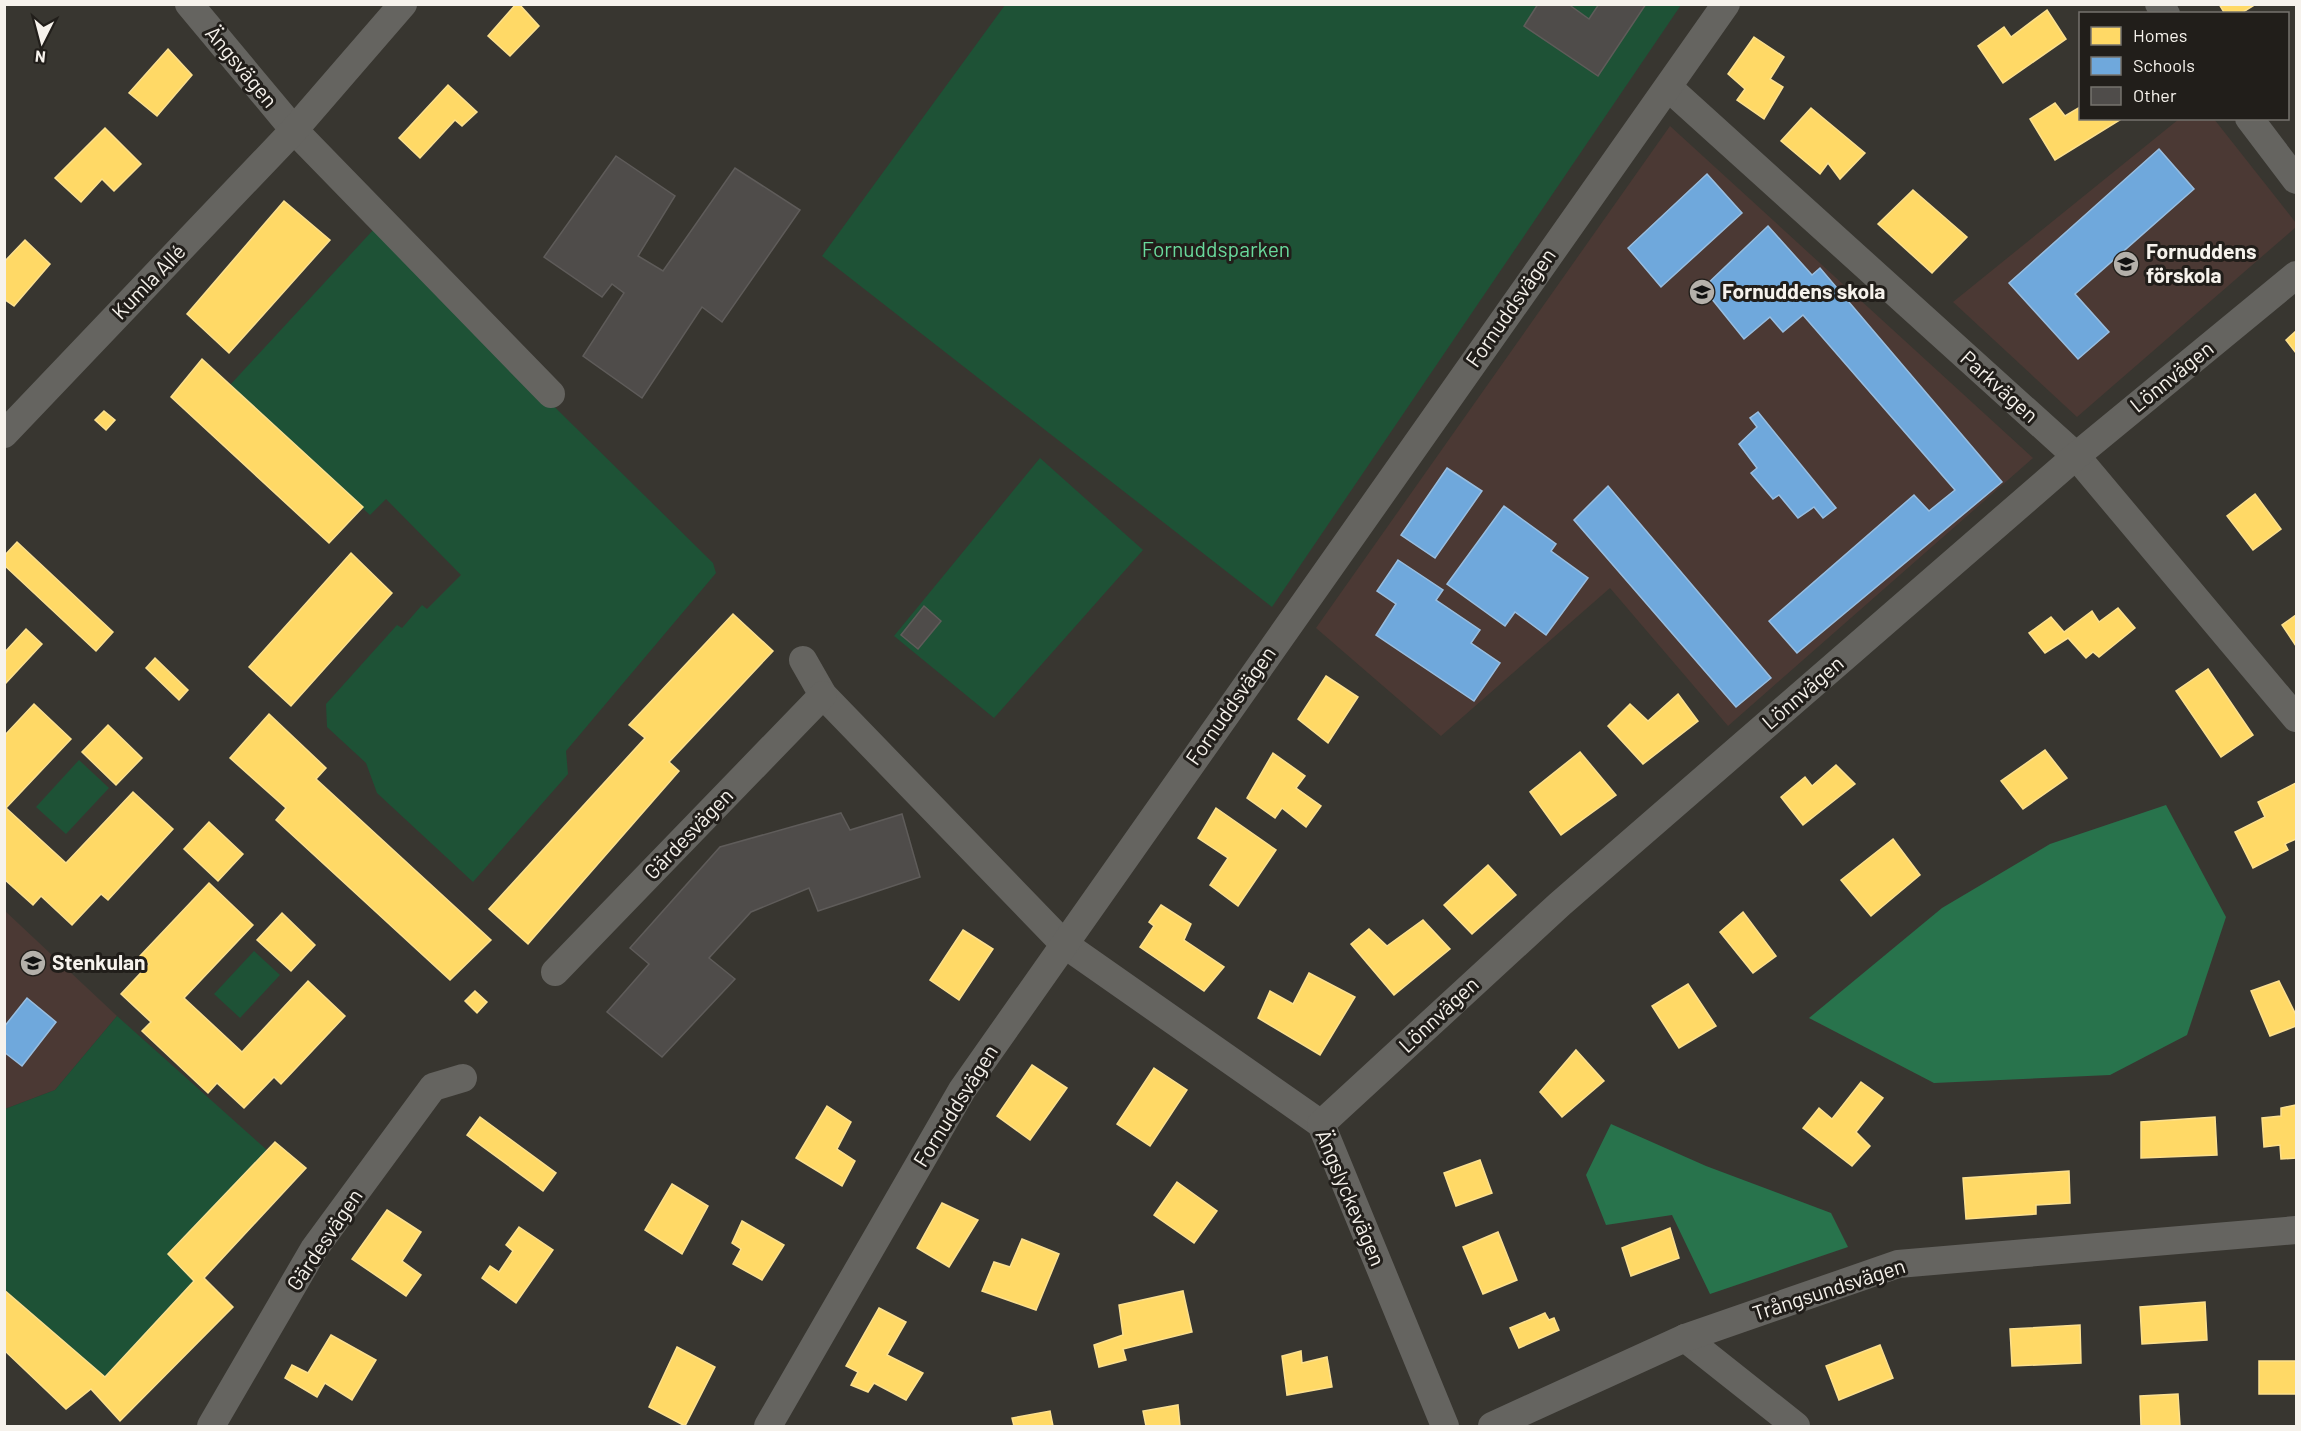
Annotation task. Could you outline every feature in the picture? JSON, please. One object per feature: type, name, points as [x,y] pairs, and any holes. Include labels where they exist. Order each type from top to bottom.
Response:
[{"type":"street","name":"Ängsvägen","points":[[189,4],[294,130]]},
{"type":"street","name":"Kumla Allé","points":[[4,434],[294,130],[403,4]]},
{"type":"street","name":"Fornuddsvägen","points":[[768,1426],[962,1090],[1424,430],[1669,88],[1726,4]]},
{"type":"street","name":"Parkvägen","points":[[1669,88],[2076,456],[2296,718]]},
{"type":"street","points":[[2251,120],[2296,180]]},
{"type":"street","points":[[294,130],[551,394]]},
{"type":"street","name":"Lönnvägen","points":[[1321,1124],[1560,904],[2076,456],[2296,275]]},
{"type":"street","points":[[803,660],[823,695],[1064,944]]},
{"type":"street","name":"Gärdesvägen","points":[[555,972],[823,695]]},
{"type":"street","name":"Ängslyckevägen","points":[[1064,944],[1321,1124],[1445,1426]]},
{"type":"street","name":"Gärdesvägen","points":[[211,1426],[227,1403],[314,1249],[433,1087],[463,1078]]},
{"type":"street","name":"Trångsundsvägen","points":[[1492,1426],[1685,1338],[1898,1264],[2296,1230]]},
{"type":"street","points":[[1685,1338],[1796,1426]]},
{"type":"shaded area","name":"Fornuddens förskola","points":[[2178,120],[2215,120],[2296,223],[2296,227],[2077,417],[1953,302]]},
{"type":"shaded area","name":"Fornuddens skola","points":[[1670,126],[2033,458],[1728,726],[1610,588],[1441,736],[1316,628]]},
{"type":"shaded area","name":"Stenkulan","points":[[4,910],[117,1016],[55,1090],[5,1109]]},
{"type":"green space","name":"Fornuddsparken","points":[[1005,5],[1681,5],[1272,607],[822,256]]},
{"type":"green space","points":[[374,229],[713,563],[716,573],[566,751],[568,774],[473,882],[377,793],[366,763],[327,727],[326,704],[397,625],[402,628],[422,605],[427,609],[461,575],[386,499],[370,515],[230,385]]},
{"type":"green space","points":[[1040,458],[1143,550],[994,718],[894,636]]},
{"type":"green space","points":[[79,760],[109,788],[66,834],[36,807]]},
{"type":"green space","points":[[2166,805],[2226,917],[2187,1035],[2110,1075],[1934,1083],[1809,1018],[1942,908],[2050,844]]},
{"type":"green space","points":[[254,951],[280,975],[240,1018],[214,994]]},
{"type":"green space","points":[[117,1016],[267,1150],[168,1254],[194,1281],[105,1377],[5,1290],[5,1109],[55,1090]]},
{"type":"green space","points":[[1611,1124],[1706,1166],[1831,1213],[1848,1247],[1710,1294],[1672,1215],[1606,1225],[1586,1175]]},
{"type":"building: Homes","points":[[516,4],[519,4],[539,26],[510,56],[488,36]]},
{"type":"building: Homes","points":[[2219,4],[2256,4],[2243,12],[2224,12]]},
{"type":"building: Homes","points":[[2047,10],[2066,39],[2003,83],[1978,46],[2004,27],[2011,37]]},
{"type":"building: Homes","points":[[1754,37],[1784,57],[1770,79],[1783,87],[1764,119],[1737,100],[1745,89],[1728,74]]},
{"type":"building: Homes","points":[[168,49],[192,75],[157,116],[129,93]]},
{"type":"building: Homes","points":[[448,85],[477,112],[462,126],[455,120],[420,158],[399,138]]},
{"type":"building: Homes","points":[[2055,103],[2065,116],[2079,108],[2079,120],[2120,120],[2055,160],[2030,119]]},
{"type":"building: Homes","points":[[1811,108],[1865,153],[1840,179],[1828,163],[1820,174],[1781,141]]},
{"type":"building: Homes","points":[[105,128],[141,164],[114,191],[102,179],[81,202],[55,178]]},
{"type":"building: Homes","points":[[1913,190],[1967,237],[1932,273],[1878,224]]},
{"type":"building: Homes","points":[[284,201],[330,240],[229,353],[187,314]]},
{"type":"building: Homes","points":[[25,240],[50,264],[14,306],[4,299],[4,262]]},
{"type":"building: Homes","points":[[2296,331],[2296,353],[2286,340]]},
{"type":"building: Homes","points":[[202,359],[363,507],[329,543],[171,397]]},
{"type":"building: Homes","points":[[104,411],[115,420],[106,430],[95,420]]},
{"type":"building: Homes","points":[[2255,494],[2281,529],[2253,550],[2227,516]]},
{"type":"building: Homes","points":[[17,542],[113,632],[96,651],[4,565],[4,556]]},
{"type":"building: Homes","points":[[351,553],[392,593],[291,706],[249,667]]},
{"type":"building: Homes","points":[[2118,608],[2135,628],[2099,657],[2093,652],[2086,658],[2068,638],[2045,653],[2029,633],[2051,617],[2064,632],[2092,611],[2099,622]]},
{"type":"building: Homes","points":[[733,614],[773,651],[669,762],[679,771],[528,944],[489,909],[645,738],[629,725]]},
{"type":"building: Homes","points":[[2296,615],[2296,646],[2282,625]]},
{"type":"building: Homes","points":[[26,629],[42,644],[4,685],[4,653]]},
{"type":"building: Homes","points":[[155,658],[188,690],[179,700],[146,668]]},
{"type":"building: Homes","points":[[2208,669],[2253,735],[2221,757],[2176,691]]},
{"type":"building: Homes","points":[[1326,676],[1358,697],[1328,743],[1298,719]]},
{"type":"building: Homes","points":[[1678,694],[1698,721],[1643,764],[1608,726],[1630,704],[1648,721]]},
{"type":"building: Homes","points":[[34,704],[71,739],[6,808],[66,863],[133,792],[173,829],[108,900],[101,894],[72,925],[41,896],[33,905],[4,879],[4,736]]},
{"type":"building: Homes","points":[[269,714],[326,768],[316,779],[491,940],[450,980],[276,820],[286,808],[230,758]]},
{"type":"building: Homes","points":[[108,725],[142,758],[116,785],[82,752]]},
{"type":"building: Homes","points":[[2045,750],[2067,778],[2023,809],[2001,781]]},
{"type":"building: Homes","points":[[1580,752],[1616,795],[1561,835],[1530,792]]},
{"type":"building: Homes","points":[[1273,753],[1305,776],[1296,788],[1321,806],[1306,827],[1282,808],[1275,818],[1247,798]]},
{"type":"building: Homes","points":[[1836,765],[1855,784],[1803,825],[1781,797],[1805,777],[1812,786]]},
{"type":"building: Homes","points":[[2296,783],[2296,839],[2285,844],[2288,850],[2253,868],[2235,832],[2265,817],[2258,802]]},
{"type":"building: Homes","points":[[1216,808],[1276,850],[1238,906],[1210,885],[1228,858],[1198,838]]},
{"type":"building: Homes","points":[[209,822],[243,854],[218,881],[184,849]]},
{"type":"building: Homes","points":[[1893,839],[1920,875],[1871,916],[1841,880]]},
{"type":"building: Homes","points":[[1488,865],[1516,895],[1472,934],[1444,905]]},
{"type":"building: Homes","points":[[209,883],[253,925],[184,998],[242,1052],[308,981],[345,1016],[281,1084],[274,1077],[244,1108],[217,1083],[208,1093],[142,1031],[151,1022],[121,994],[149,964],[140,956]]},
{"type":"building: Homes","points":[[1161,905],[1191,924],[1184,940],[1224,967],[1204,991],[1140,947],[1154,926],[1149,922]]},
{"type":"building: Homes","points":[[1743,912],[1776,956],[1753,973],[1720,932]]},
{"type":"building: Homes","points":[[282,913],[315,945],[291,971],[257,940]]},
{"type":"building: Homes","points":[[1423,920],[1450,949],[1394,995],[1351,944],[1369,929],[1387,946]]},
{"type":"building: Homes","points":[[963,930],[993,949],[959,1000],[930,980]]},
{"type":"building: Homes","points":[[1309,973],[1355,997],[1320,1055],[1258,1018],[1270,991],[1293,1004]]},
{"type":"building: Homes","points":[[2279,981],[2296,1015],[2296,1026],[2270,1036],[2251,991]]},
{"type":"building: Homes","points":[[1688,984],[1716,1026],[1679,1048],[1652,1006]]},
{"type":"building: Homes","points":[[475,991],[487,1002],[477,1013],[465,1001]]},
{"type":"building: Homes","points":[[1576,1050],[1604,1081],[1562,1117],[1540,1092]]},
{"type":"building: Homes","points":[[1032,1065],[1067,1088],[1030,1140],[997,1116]]},
{"type":"building: Homes","points":[[1154,1068],[1187,1090],[1150,1146],[1117,1124]]},
{"type":"building: Homes","points":[[1861,1082],[1883,1098],[1856,1132],[1870,1146],[1852,1166],[1803,1128],[1819,1108],[1832,1119]]},
{"type":"building: Homes","points":[[2296,1105],[2296,1158],[2281,1159],[2280,1145],[2264,1147],[2262,1118],[2281,1116],[2281,1108]]},
{"type":"building: Homes","points":[[827,1106],[851,1122],[837,1149],[855,1161],[842,1186],[796,1158]]},
{"type":"building: Homes","points":[[480,1117],[556,1173],[543,1191],[467,1135]]},
{"type":"building: Homes","points":[[2215,1117],[2217,1155],[2141,1158],[2141,1122]]},
{"type":"building: Homes","points":[[275,1142],[306,1168],[204,1278],[233,1307],[120,1421],[91,1389],[66,1409],[4,1350],[4,1290],[105,1377],[194,1281],[168,1254]]},
{"type":"building: Homes","points":[[1480,1160],[1492,1193],[1456,1206],[1444,1173]]},
{"type":"building: Homes","points":[[2069,1171],[2070,1203],[2036,1205],[2036,1214],[1966,1219],[1963,1178]]},
{"type":"building: Homes","points":[[1177,1182],[1217,1211],[1194,1243],[1154,1215]]},
{"type":"building: Homes","points":[[672,1184],[708,1206],[682,1254],[645,1230]]},
{"type":"building: Homes","points":[[942,1203],[978,1220],[949,1267],[917,1248]]},
{"type":"building: Homes","points":[[387,1210],[421,1232],[402,1261],[421,1275],[406,1296],[352,1259]]},
{"type":"building: Homes","points":[[742,1221],[784,1245],[762,1280],[733,1264],[741,1249],[732,1243]]},
{"type":"building: Homes","points":[[519,1227],[553,1250],[516,1303],[482,1278],[490,1266],[499,1272],[513,1251],[506,1245]]},
{"type":"building: Homes","points":[[1670,1228],[1679,1258],[1631,1276],[1622,1248]]},
{"type":"building: Homes","points":[[1498,1232],[1517,1280],[1483,1294],[1463,1247]]},
{"type":"building: Homes","points":[[1022,1239],[1059,1254],[1036,1310],[982,1291],[994,1262],[1010,1267]]},
{"type":"building: Homes","points":[[1183,1291],[1192,1332],[1123,1349],[1126,1360],[1099,1367],[1094,1345],[1123,1335],[1119,1305]]},
{"type":"building: Homes","points":[[2205,1302],[2207,1340],[2142,1344],[2140,1307]]},
{"type":"building: Homes","points":[[879,1308],[906,1322],[887,1355],[923,1373],[906,1400],[874,1383],[868,1392],[851,1385],[858,1372],[846,1366]]},
{"type":"building: Homes","points":[[1545,1313],[1549,1320],[1554,1318],[1559,1330],[1519,1348],[1510,1328]]},
{"type":"building: Homes","points":[[2080,1325],[2081,1363],[2012,1366],[2010,1329]]},
{"type":"building: Homes","points":[[331,1335],[376,1360],[352,1400],[325,1383],[317,1397],[285,1378],[292,1365],[308,1373]]},
{"type":"building: Homes","points":[[1880,1345],[1893,1378],[1839,1400],[1826,1366]]},
{"type":"building: Homes","points":[[677,1347],[715,1367],[685,1426],[649,1407]]},
{"type":"building: Homes","points":[[1301,1351],[1302,1363],[1327,1357],[1332,1387],[1287,1395],[1282,1356]]},
{"type":"building: Homes","points":[[2259,1361],[2296,1361],[2296,1394],[2259,1394]]},
{"type":"building: Homes","points":[[2178,1394],[2180,1426],[2141,1426],[2140,1396]]},
{"type":"building: Homes","points":[[1178,1405],[1180,1426],[1146,1426],[1143,1411]]},
{"type":"building: Homes","points":[[1050,1411],[1053,1426],[1014,1426],[1012,1418]]},
{"type":"building: Schools","points":[[2159,149],[2194,189],[2075,294],[2109,332],[2078,359],[2009,283]]},
{"type":"building: Schools","points":[[1707,174],[1742,213],[1661,287],[1628,248]]},
{"type":"building: Schools","points":[[1768,226],[1812,275],[1820,268],[2002,482],[1797,653],[1769,621],[1914,495],[1929,511],[1955,490],[1803,315],[1783,332],[1770,317],[1744,339],[1703,288]]},
{"type":"building: Schools","points":[[1758,412],[1836,508],[1823,518],[1814,507],[1798,518],[1779,495],[1773,499],[1751,473],[1757,468],[1739,444],[1757,427],[1750,418]]},
{"type":"building: Schools","points":[[1447,468],[1482,491],[1435,558],[1401,535]]},
{"type":"building: Schools","points":[[1608,486],[1771,678],[1736,707],[1574,520]]},
{"type":"building: Schools","points":[[1504,506],[1556,544],[1551,551],[1588,578],[1546,635],[1515,612],[1505,626],[1447,584]]},
{"type":"building: Schools","points":[[1398,560],[1443,590],[1436,600],[1480,630],[1471,643],[1500,663],[1474,701],[1376,635],[1396,604],[1377,591]]},
{"type":"building: Schools","points":[[27,998],[56,1022],[22,1066],[4,1052],[4,1027]]},
{"type":"building: Other","points":[[1538,4],[1568,4],[1589,19],[1599,4],[1646,4],[1598,76],[1524,26]]},
{"type":"building: Other","points":[[616,156],[675,196],[638,256],[663,271],[735,168],[800,210],[722,322],[702,307],[642,398],[583,356],[624,293],[612,284],[602,297],[544,257]]},
{"type":"building: Other","points":[[924,606],[941,621],[918,649],[901,635]]},
{"type":"building: Other","points":[[841,813],[850,830],[902,814],[920,877],[818,911],[809,888],[751,912],[709,958],[735,979],[662,1057],[607,1012],[649,964],[630,948],[720,847]]},
{"type":"place","name":"Fornuddens förskola","points":[[2126,264]]},
{"type":"place","name":"Fornuddens skola","points":[[1702,292]]},
{"type":"place","name":"Stenkulan","points":[[33,963]]}]
